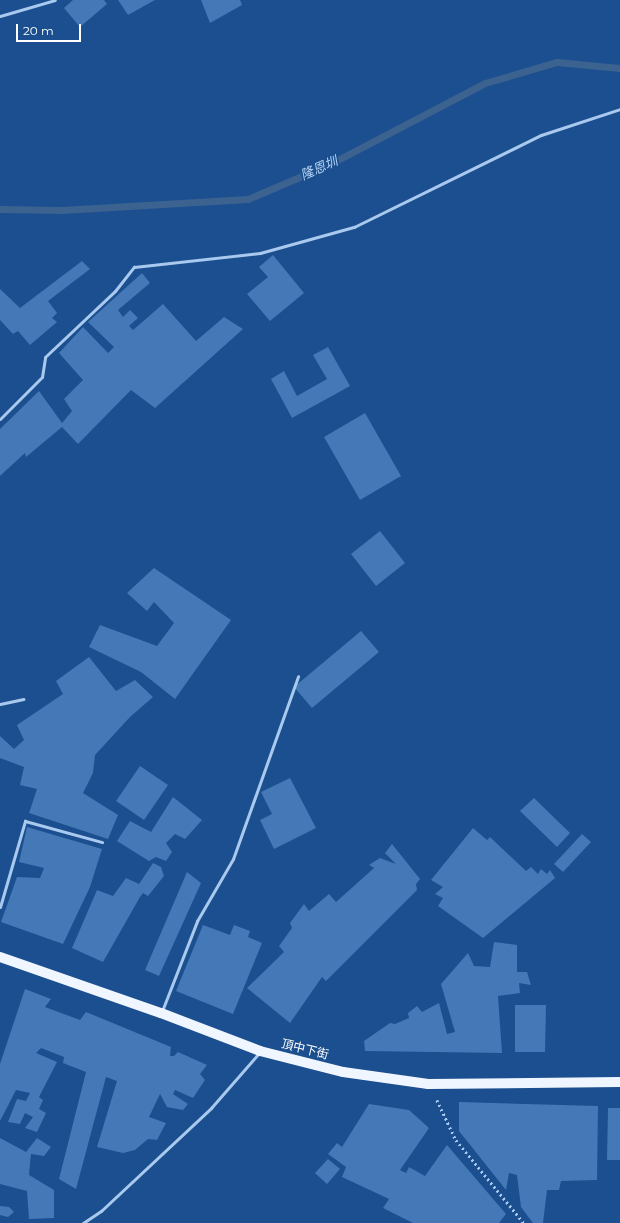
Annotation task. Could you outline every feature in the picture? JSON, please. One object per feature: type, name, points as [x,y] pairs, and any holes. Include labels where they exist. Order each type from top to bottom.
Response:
[{"type":"main road","name":"頂中下街","points":[[0,957],[161,1013],[260,1051],[343,1072],[428,1084],[620,1082]]},
{"type":"lane","points":[[0,16],[55,0]]},
{"type":"lane","points":[[0,419],[42,377],[45,357],[115,291],[134,267],[260,253],[354,227],[541,136],[620,109]]},
{"type":"lane","points":[[161,1013],[197,921],[233,859],[298,676]]},
{"type":"lane","points":[[0,704],[23,700]]},
{"type":"lane","points":[[0,907],[25,821],[102,842]]},
{"type":"lane","points":[[83,1223],[106,1206],[211,1108],[260,1051]]},
{"type":"path","points":[[428,1084],[456,1140],[524,1223]]},
{"type":"building","points":[[73,0],[104,0],[107,4],[80,27],[64,8]]},
{"type":"building","points":[[118,0],[155,0],[128,15]]},
{"type":"building","points":[[201,0],[240,0],[242,5],[210,23]]},
{"type":"building","points":[[273,255],[304,293],[270,321],[247,294],[268,277],[259,267]]},
{"type":"building","points":[[82,261],[90,269],[48,301],[57,313],[52,318],[57,322],[30,345],[18,331],[13,334],[0,320],[0,289],[20,308]]},
{"type":"building","points":[[142,273],[150,283],[118,310],[123,317],[130,310],[138,318],[129,326],[133,330],[163,304],[196,341],[224,317],[243,329],[155,408],[131,390],[78,444],[62,427],[26,457],[25,453],[0,476],[0,429],[39,391],[62,423],[72,411],[64,399],[83,380],[59,353],[83,327],[108,353],[114,347],[88,322]]},
{"type":"building","points":[[328,347],[350,386],[292,418],[271,379],[284,371],[297,396],[327,379],[313,355]]},
{"type":"building","points":[[365,413],[401,476],[360,500],[324,437]]},
{"type":"building","points":[[380,531],[405,563],[376,586],[351,554]]},
{"type":"building","points":[[154,568],[231,620],[175,699],[141,672],[89,647],[100,625],[157,646],[174,623],[154,602],[147,611],[127,593]]},
{"type":"building","points":[[361,631],[379,652],[312,708],[294,687]]},
{"type":"building","points":[[89,657],[116,691],[135,680],[153,697],[130,717],[95,755],[93,773],[83,793],[118,815],[108,839],[29,813],[37,789],[20,785],[24,767],[0,758],[0,736],[14,749],[24,740],[17,725],[63,694],[56,681]]},
{"type":"building","points":[[140,766],[168,785],[144,820],[116,801]]},
{"type":"building","points":[[290,778],[316,828],[274,849],[260,820],[272,814],[261,792]]},
{"type":"building","points":[[173,797],[202,820],[185,839],[175,834],[166,843],[172,852],[166,861],[156,857],[149,861],[117,841],[130,821],[151,832]]},
{"type":"building","points":[[534,798],[570,833],[557,847],[520,811]]},
{"type":"building","points":[[27,827],[102,849],[90,887],[63,944],[1,922],[17,877],[40,878],[44,868],[19,862]]},
{"type":"building","points":[[473,828],[487,840],[490,837],[526,871],[531,867],[538,874],[541,869],[547,874],[550,870],[555,878],[483,938],[438,906],[443,898],[435,894],[443,887],[431,880]]},
{"type":"building","points":[[582,834],[591,842],[563,872],[554,864]]},
{"type":"building","points":[[392,844],[420,879],[416,884],[417,890],[326,981],[322,977],[290,1023],[247,988],[284,952],[279,946],[292,928],[290,923],[304,904],[309,911],[329,894],[336,902],[374,868],[369,865],[380,858],[396,864],[385,853]]},
{"type":"building","points":[[153,863],[161,867],[164,876],[148,896],[143,893],[140,897],[103,962],[72,948],[97,890],[113,896],[126,878],[139,884]]},
{"type":"building","points":[[187,872],[201,883],[159,976],[145,970]]},
{"type":"building","points":[[203,925],[230,935],[234,925],[250,931],[248,937],[262,943],[233,1014],[176,991]]},
{"type":"building","points":[[494,942],[517,945],[517,972],[527,972],[531,985],[519,983],[520,993],[498,996],[502,1053],[365,1051],[364,1041],[390,1023],[395,1024],[409,1018],[408,1013],[417,1006],[422,1012],[439,1003],[447,1034],[455,1032],[441,984],[468,953],[474,966],[490,967]]},
{"type":"building","points":[[25,989],[51,999],[45,1007],[80,1020],[86,1012],[171,1047],[170,1056],[174,1056],[178,1052],[207,1065],[200,1074],[205,1080],[193,1098],[175,1090],[173,1094],[188,1104],[183,1110],[167,1107],[160,1094],[149,1117],[166,1123],[157,1140],[148,1139],[135,1150],[123,1153],[97,1147],[117,1081],[106,1077],[76,1189],[59,1179],[86,1072],[63,1063],[64,1057],[41,1048],[36,1053],[57,1062],[39,1097],[43,1100],[39,1109],[46,1113],[37,1132],[25,1128],[33,1117],[25,1113],[20,1124],[8,1122],[17,1099],[26,1101],[30,1093],[16,1090],[0,1121],[0,1064]]},
{"type":"building","points":[[515,1005],[546,1005],[545,1052],[515,1052]]},
{"type":"building","points":[[459,1102],[598,1106],[597,1180],[561,1181],[559,1190],[547,1190],[543,1223],[533,1223],[521,1207],[517,1175],[509,1173],[506,1190],[459,1131]]},
{"type":"building","points":[[369,1104],[409,1110],[429,1128],[400,1170],[406,1173],[409,1167],[425,1176],[447,1145],[506,1214],[499,1223],[413,1223],[383,1208],[389,1199],[342,1177],[346,1167],[328,1154],[337,1143],[342,1147]]},
{"type":"building","points":[[608,1108],[620,1108],[620,1160],[607,1160]]},
{"type":"building","points":[[0,1138],[26,1152],[37,1138],[51,1147],[44,1156],[31,1154],[29,1175],[54,1190],[54,1218],[29,1219],[27,1191],[0,1184]]},
{"type":"building","points":[[328,1159],[340,1169],[327,1184],[315,1173]]},
{"type":"building","points":[[0,1206],[9,1207],[14,1212],[8,1217],[0,1215]]},
{"type":"waterway","name":"隆恩圳","points":[[0,209],[62,210],[248,199],[330,164],[485,83],[557,62],[620,68]]}]
